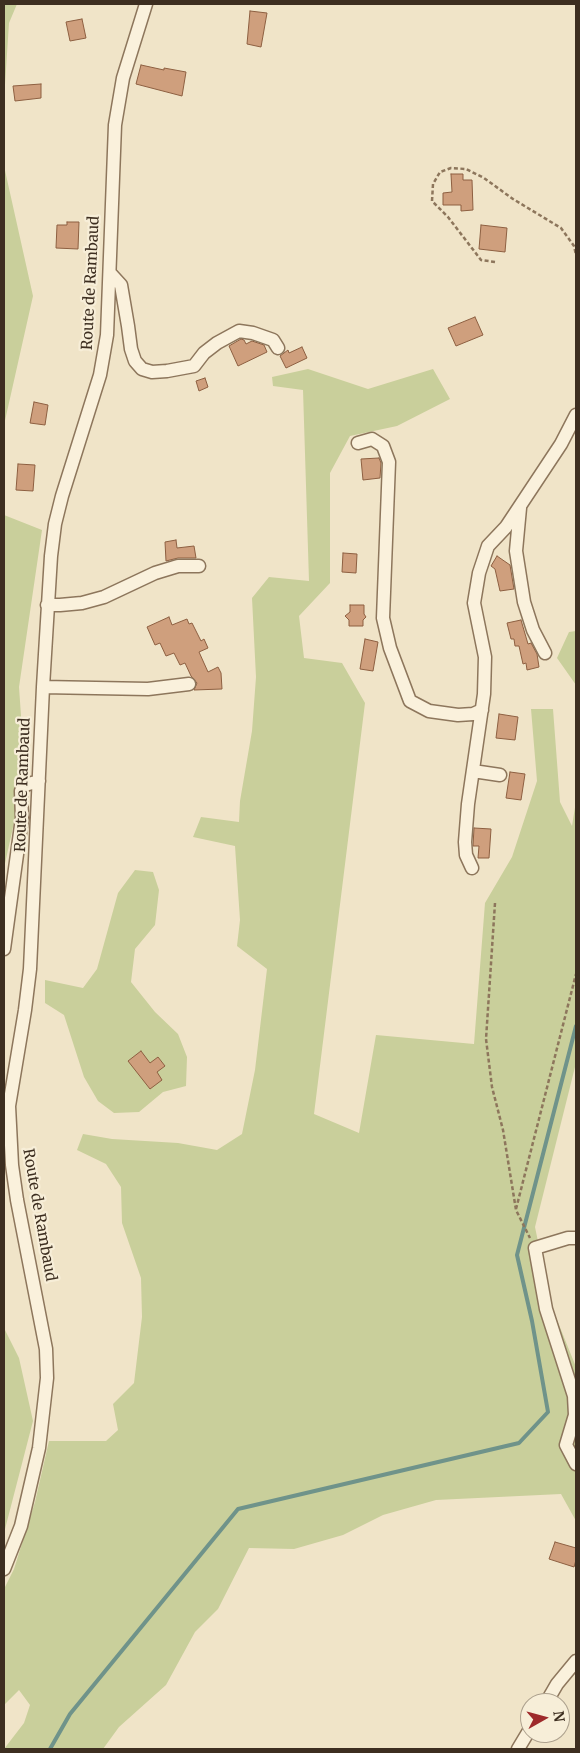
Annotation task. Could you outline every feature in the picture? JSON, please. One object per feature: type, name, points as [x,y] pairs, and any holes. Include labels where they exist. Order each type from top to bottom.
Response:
[{"type":"street","name":"Route de Rambaud","points":[[4,1569],[21,1526],[39,1448],[47,1378],[46,1349],[12,1165],[9,1106],[26,1010],[30,969],[47,605],[55,524],[69,469],[87,421],[100,375],[107,335],[113,152],[118,102],[123,78],[146,4]]},
{"type":"street","points":[[110,273],[121,285],[130,349],[135,362],[142,369],[152,372],[194,366],[204,353],[217,343],[239,332],[253,333],[273,340],[278,348]]},
{"type":"street","points":[[472,868],[466,855],[465,842],[468,804],[484,694],[485,657],[474,603],[479,573],[488,546],[506,527],[561,444],[576,415]]},
{"type":"street","points":[[358,444],[372,439],[382,446],[389,462],[383,618],[390,648],[410,701],[429,711],[458,715],[474,714],[482,710]]},
{"type":"street","points":[[520,505],[516,551],[524,602],[533,630],[545,653]]},
{"type":"street","points":[[47,605],[74,604],[96,599],[155,573],[178,566],[199,566]]},
{"type":"street","points":[[43,687],[148,689],[189,684]]},
{"type":"street","points":[[473,771],[500,775]]},
{"type":"street","points":[[4,949],[22,818],[21,791],[25,785],[39,781]]},
{"type":"street","points":[[576,1238],[568,1238],[535,1248],[546,1309],[574,1396],[575,1415],[566,1445],[576,1464]]},
{"type":"street","points":[[552,1693],[576,1660]]},
{"type":"path","points":[[495,262],[482,260],[448,216],[432,201],[433,184],[440,172],[451,168],[466,169],[484,178],[513,199],[561,228],[574,246],[576,255]]},
{"type":"path","points":[[495,903],[486,1039],[492,1087],[503,1130],[516,1210],[528,1234]]},
{"type":"path","points":[[516,1210],[576,974]]},
{"type":"green space","points":[[4,4],[17,4],[9,23],[4,100]]},
{"type":"green space","points":[[4,166],[33,296],[4,425]]},
{"type":"green space","points":[[308,369],[368,389],[433,369],[450,399],[397,426],[350,436],[330,473],[330,583],[299,616],[304,658],[342,663],[365,703],[314,1114],[359,1133],[376,1035],[474,1044],[485,903],[512,857],[537,781],[531,709],[553,709],[560,802],[572,826],[576,801],[576,1063],[535,1227],[551,1305],[576,1367],[576,1521],[561,1494],[436,1500],[383,1515],[343,1535],[294,1549],[249,1548],[218,1609],[195,1632],[166,1685],[119,1727],[103,1749],[4,1749],[24,1723],[30,1705],[19,1690],[4,1705],[4,1589],[14,1569],[35,1502],[49,1441],[106,1441],[118,1430],[113,1404],[134,1383],[142,1317],[141,1278],[122,1223],[121,1187],[106,1164],[77,1150],[83,1134],[112,1139],[178,1143],[217,1150],[242,1134],[255,1070],[267,969],[237,946],[240,920],[235,846],[193,837],[201,817],[239,822],[240,801],[252,731],[256,677],[252,598],[269,577],[309,581],[303,390],[273,386],[272,377]]},
{"type":"green space","points":[[4,515],[42,530],[19,687],[25,773],[4,868]]},
{"type":"green space","points":[[576,631],[576,685],[557,658],[569,632]]},
{"type":"green space","points":[[135,870],[153,872],[159,890],[155,925],[135,949],[131,982],[155,1012],[178,1034],[187,1057],[186,1086],[163,1092],[139,1112],[114,1113],[98,1101],[84,1077],[64,1015],[45,1003],[45,980],[83,988],[97,969],[118,893]]},
{"type":"green space","points":[[4,1328],[19,1358],[33,1421],[4,1533]]},
{"type":"building","points":[[250,11],[267,13],[261,47],[247,44]]},
{"type":"building","points":[[82,19],[86,38],[70,41],[66,22]]},
{"type":"building","points":[[141,65],[186,72],[182,96],[136,84]]},
{"type":"building","points":[[41,84],[41,98],[15,101],[13,86]]},
{"type":"building","points":[[451,174],[463,174],[463,180],[472,180],[473,210],[461,211],[461,205],[443,205],[443,193],[452,192]]},
{"type":"building","points":[[67,222],[79,222],[78,249],[56,248],[57,225],[67,225]]},
{"type":"building","points":[[481,225],[507,228],[505,252],[479,249]]},
{"type":"building","points":[[475,317],[483,335],[456,346],[448,328]]},
{"type":"building","points":[[241,339],[246,344],[252,341],[264,345],[267,352],[238,366],[229,346]]},
{"type":"building","points":[[302,347],[307,358],[286,368],[280,356],[288,350],[289,353]]},
{"type":"building","points":[[205,378],[208,387],[199,391],[196,381]]},
{"type":"building","points":[[34,402],[48,405],[45,425],[30,423]]},
{"type":"building","points":[[379,458],[381,463],[380,478],[363,480],[361,459]]},
{"type":"building","points":[[18,464],[35,465],[33,491],[16,490]]},
{"type":"building","points":[[176,540],[177,548],[194,546],[196,558],[178,558],[166,561],[165,542]]},
{"type":"building","points":[[343,553],[357,554],[356,573],[342,572]]},
{"type":"building","points":[[497,556],[510,565],[514,589],[500,591],[495,569],[491,566]]},
{"type":"building","points":[[350,605],[364,605],[366,617],[363,620],[363,626],[349,626],[349,620],[345,616],[350,612]]},
{"type":"building","points":[[169,617],[172,625],[187,619],[189,624],[192,623],[201,641],[204,639],[208,648],[199,652],[208,672],[218,667],[221,673],[222,689],[194,690],[197,683],[191,676],[185,663],[180,665],[174,653],[166,656],[160,643],[155,645],[147,627]]},
{"type":"building","points":[[521,620],[528,644],[531,643],[537,654],[539,667],[527,670],[526,663],[523,664],[519,646],[515,646],[514,639],[511,639],[507,623]]},
{"type":"building","points":[[365,639],[378,642],[373,671],[360,669]]},
{"type":"building","points":[[499,714],[518,717],[515,740],[496,738]]},
{"type":"building","points":[[510,772],[525,774],[521,800],[506,798]]},
{"type":"building","points":[[474,828],[491,829],[489,858],[478,858],[479,846],[473,846]]},
{"type":"building","points":[[141,1051],[150,1063],[158,1057],[165,1066],[157,1072],[162,1080],[150,1089],[128,1061]]},
{"type":"building","points":[[555,1542],[576,1548],[574,1567],[549,1559]]},
{"type":"waterway","points":[[50,1749],[70,1714],[238,1509],[519,1443],[548,1412],[532,1321],[517,1255],[576,1026]]}]
